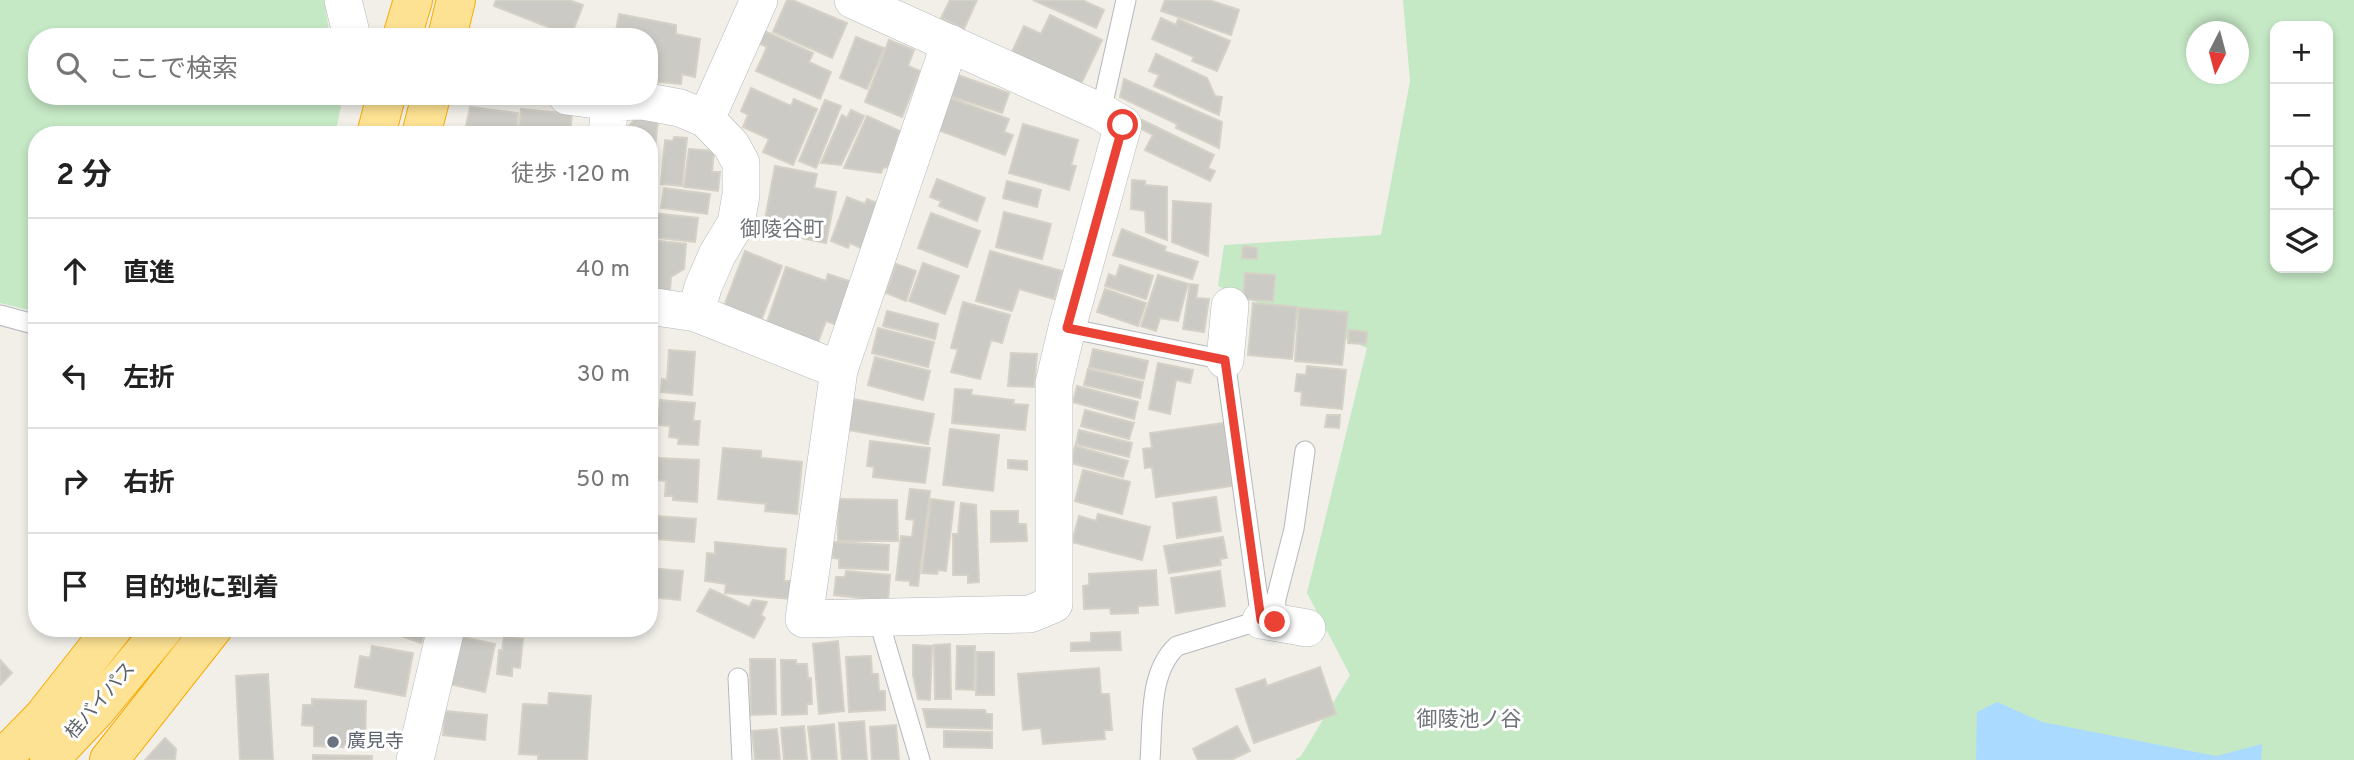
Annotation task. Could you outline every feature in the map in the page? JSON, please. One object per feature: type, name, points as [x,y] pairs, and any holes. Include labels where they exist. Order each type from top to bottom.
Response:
[{"type":"highway","points":[[405,28],[413,0]]},
{"type":"highway","points":[[449,28],[456,0]]},
{"type":"highway","points":[[423,126],[429,105]]},
{"type":"highway","points":[[1,760],[43,717],[106,637]]},
{"type":"highway","name":"桂バイパス","points":[[49,760],[96,710],[154,637]]},
{"type":"highway","points":[[109,760],[206,637]]},
{"type":"street","points":[[343,0],[350,28]]},
{"type":"street","points":[[706,118],[759,0]]},
{"type":"street","points":[[853,0],[950,43],[1101,112],[1123,125],[1054,383],[1054,604],[1030,614],[804,619],[839,370],[950,43]]},
{"type":"street","points":[[658,104],[680,108],[706,118],[732,145],[741,163],[741,195],[736,223],[717,255],[703,287],[696,313]]},
{"type":"street","points":[[584,105],[609,118],[635,105]]},
{"type":"street","points":[[1225,360],[1230,306]]},
{"type":"street","points":[[658,314],[696,313],[839,370]]},
{"type":"street","points":[[415,760],[444,637]]},
{"type":"lane","points":[[1101,112],[1126,0]]},
{"type":"lane","points":[[0,315],[28,323]]},
{"type":"lane","points":[[1067,328],[1225,360],[1281,623]]},
{"type":"lane","points":[[1281,623],[1276,598],[1294,529],[1305,451]]},
{"type":"lane","points":[[878,618],[920,760]]},
{"type":"lane","points":[[1150,760],[1157,676],[1166,655],[1177,646],[1281,623]]},
{"type":"lane","points":[[738,678],[742,760]]},
{"type":"green space","points":[[0,0],[324,0],[329,28],[28,28],[28,105],[341,105],[337,126],[28,126],[28,310],[0,303]]},
{"type":"green space","points":[[1403,0],[2354,0],[2354,760],[1295,760],[1301,756],[1350,675],[1307,593],[1367,348],[1218,286],[1224,245],[1381,235],[1410,81]]},
{"type":"water","points":[[1997,702],[2042,722],[2216,756],[2262,744],[2261,760],[1976,760],[1977,712]]},
{"type":"building","points":[[496,0],[569,0],[583,5],[574,28],[550,28],[494,6]]},
{"type":"building","points":[[787,0],[847,23],[832,58],[773,32]]},
{"type":"building","points":[[950,0],[977,0],[964,29],[941,18]]},
{"type":"building","points":[[1033,0],[1082,0],[1104,10],[1096,28]]},
{"type":"building","points":[[1165,0],[1209,0],[1239,10],[1231,35],[1161,11]]},
{"type":"building","points":[[619,14],[676,25],[676,34],[700,39],[695,77],[682,74],[681,84],[658,82],[658,28],[617,28]]},
{"type":"building","points":[[1050,15],[1102,40],[1080,86],[1011,54],[1024,26],[1041,34]]},
{"type":"building","points":[[1161,18],[1176,25],[1178,19],[1230,41],[1217,71],[1192,61],[1194,57],[1152,39]]},
{"type":"building","points":[[762,30],[813,53],[809,62],[831,72],[820,99],[756,71],[767,47],[756,42]]},
{"type":"building","points":[[856,37],[884,48],[867,89],[840,78]]},
{"type":"building","points":[[889,40],[914,50],[908,66],[920,71],[902,117],[865,102]]},
{"type":"building","points":[[1156,54],[1207,78],[1215,96],[1222,97],[1219,115],[1154,86],[1159,75],[1149,71]]},
{"type":"building","points":[[958,75],[1009,93],[1002,113],[950,96]]},
{"type":"building","points":[[1124,79],[1222,122],[1219,148],[1176,128],[1177,124],[1120,97]]},
{"type":"building","points":[[751,88],[791,106],[794,99],[817,109],[793,165],[763,152],[769,139],[743,127],[748,115],[741,111]]},
{"type":"building","points":[[950,98],[1009,119],[1004,132],[1013,135],[1005,155],[938,130]]},
{"type":"building","points":[[825,100],[841,106],[816,168],[799,161]]},
{"type":"building","points":[[470,107],[518,113],[517,126],[466,126]]},
{"type":"building","points":[[521,109],[572,114],[571,126],[519,126]]},
{"type":"building","points":[[851,110],[864,116],[841,165],[821,163],[842,115],[847,118]]},
{"type":"building","points":[[867,116],[900,131],[888,167],[883,168],[881,173],[844,168]]},
{"type":"building","points":[[637,117],[658,120],[657,126],[628,126]]},
{"type":"building","points":[[1142,120],[1214,155],[1208,168],[1215,171],[1210,181],[1145,150],[1153,135],[1138,127]]},
{"type":"building","points":[[1023,124],[1078,140],[1071,165],[1076,166],[1069,190],[1009,173]]},
{"type":"building","points":[[674,137],[687,138],[682,186],[661,184],[665,140],[673,141]]},
{"type":"building","points":[[689,149],[714,151],[712,172],[720,172],[718,191],[684,187]]},
{"type":"building","points":[[775,166],[817,174],[814,188],[836,192],[826,243],[763,230]]},
{"type":"building","points":[[937,179],[985,198],[977,221],[939,206],[941,201],[930,197]]},
{"type":"building","points":[[1132,180],[1145,181],[1145,185],[1167,187],[1167,240],[1146,232],[1145,211],[1131,209]]},
{"type":"building","points":[[1007,181],[1041,190],[1037,207],[1003,198]]},
{"type":"building","points":[[664,188],[710,194],[707,214],[661,208]]},
{"type":"building","points":[[847,197],[865,204],[867,199],[880,204],[863,249],[850,243],[848,248],[831,241]]},
{"type":"building","points":[[1173,201],[1211,204],[1208,256],[1172,242]]},
{"type":"building","points":[[1004,212],[1051,224],[1042,259],[996,247]]},
{"type":"building","points":[[931,213],[980,231],[967,267],[918,248]]},
{"type":"building","points":[[658,214],[698,218],[695,242],[658,238]]},
{"type":"building","points":[[1122,229],[1166,247],[1164,251],[1198,262],[1192,279],[1113,255]]},
{"type":"building","points":[[658,241],[686,244],[684,269],[671,277],[670,291],[658,290]]},
{"type":"building","points":[[1243,246],[1257,248],[1257,259],[1242,258]]},
{"type":"building","points":[[745,251],[782,266],[759,326],[724,306]]},
{"type":"building","points":[[990,251],[1062,271],[1054,299],[1019,289],[1012,311],[976,301]]},
{"type":"building","points":[[923,263],[959,276],[945,314],[909,301]]},
{"type":"building","points":[[896,264],[916,271],[906,301],[886,293]]},
{"type":"building","points":[[1120,265],[1153,276],[1146,299],[1105,286],[1109,274],[1116,277]]},
{"type":"building","points":[[786,267],[826,281],[828,274],[855,283],[840,326],[826,321],[818,342],[766,325]]},
{"type":"building","points":[[1245,273],[1275,275],[1273,301],[1243,299]]},
{"type":"building","points":[[1158,275],[1188,284],[1178,321],[1160,318],[1156,331],[1141,326]]},
{"type":"building","points":[[1190,284],[1198,285],[1196,298],[1209,299],[1204,332],[1183,329]]},
{"type":"building","points":[[1105,289],[1146,303],[1138,326],[1097,312]]},
{"type":"building","points":[[963,302],[1010,315],[1002,343],[991,340],[980,379],[951,372],[958,349],[951,348]]},
{"type":"building","points":[[1253,303],[1297,307],[1292,359],[1248,355]]},
{"type":"building","points":[[1299,308],[1348,312],[1342,365],[1295,361]]},
{"type":"building","points":[[887,311],[938,324],[935,339],[883,326]]},
{"type":"building","points":[[878,328],[934,342],[928,367],[872,353]]},
{"type":"building","points":[[1349,330],[1367,332],[1366,344],[1348,343]]},
{"type":"building","points":[[1093,349],[1148,361],[1144,379],[1089,367]]},
{"type":"building","points":[[669,350],[695,352],[692,395],[661,392],[662,379],[667,380]]},
{"type":"building","points":[[1011,353],[1037,354],[1034,387],[1008,386]]},
{"type":"building","points":[[875,357],[930,371],[923,400],[868,385]]},
{"type":"building","points":[[1158,363],[1193,370],[1190,383],[1176,380],[1170,414],[1149,409]]},
{"type":"building","points":[[1307,366],[1346,370],[1342,409],[1301,405],[1302,392],[1295,391],[1297,374],[1306,375]]},
{"type":"building","points":[[1088,369],[1143,382],[1140,398],[1084,385]]},
{"type":"building","points":[[1077,386],[1138,402],[1134,419],[1073,402]]},
{"type":"building","points":[[955,389],[972,390],[971,395],[1014,400],[1013,404],[1028,405],[1025,430],[952,423]]},
{"type":"building","points":[[853,399],[934,414],[928,444],[848,430]]},
{"type":"building","points":[[660,400],[695,403],[693,421],[700,421],[698,445],[678,444],[679,438],[669,437],[670,426],[658,425]]},
{"type":"building","points":[[1085,410],[1134,423],[1129,439],[1081,426]]},
{"type":"building","points":[[1327,415],[1340,415],[1339,428],[1325,427]]},
{"type":"building","points":[[1224,423],[1232,486],[1156,497],[1152,467],[1145,468],[1143,449],[1152,448],[1150,433]]},
{"type":"building","points":[[950,429],[999,435],[993,491],[943,485]]},
{"type":"building","points":[[1079,430],[1132,443],[1129,457],[1076,444]]},
{"type":"building","points":[[870,441],[930,448],[925,483],[873,477],[874,467],[867,466]]},
{"type":"building","points":[[1075,446],[1128,461],[1123,477],[1071,463]]},
{"type":"building","points":[[723,448],[761,451],[761,458],[802,462],[797,514],[765,511],[766,504],[718,499]]},
{"type":"building","points":[[659,458],[699,460],[697,502],[673,500],[673,496],[665,496],[666,481],[658,480]]},
{"type":"building","points":[[1008,460],[1027,461],[1027,470],[1008,468]]},
{"type":"building","points":[[1083,470],[1130,482],[1122,514],[1075,501]]},
{"type":"building","points":[[910,489],[930,491],[918,586],[910,585],[910,581],[896,580],[901,536],[912,537],[914,520],[906,519]]},
{"type":"building","points":[[1216,497],[1221,531],[1177,538],[1173,503]]},
{"type":"building","points":[[838,499],[897,500],[898,541],[838,541]]},
{"type":"building","points":[[931,499],[954,502],[946,571],[938,570],[937,574],[922,573]]},
{"type":"building","points":[[961,503],[976,505],[979,582],[968,583],[968,575],[953,575],[953,534],[958,534]]},
{"type":"building","points":[[991,511],[1018,511],[1018,524],[1026,524],[1027,541],[991,542]]},
{"type":"building","points":[[1098,514],[1150,527],[1142,560],[1072,542],[1079,516],[1096,521]]},
{"type":"building","points":[[658,516],[696,519],[694,542],[658,539]]},
{"type":"building","points":[[1223,537],[1227,558],[1220,559],[1221,565],[1169,573],[1164,546]]},
{"type":"building","points":[[715,542],[786,549],[784,581],[791,581],[790,599],[725,593],[726,584],[705,581],[707,553],[715,554]]},
{"type":"building","points":[[833,542],[889,545],[888,570],[839,568],[839,559],[833,558]]},
{"type":"building","points":[[658,569],[683,571],[680,600],[658,598]]},
{"type":"building","points":[[1156,570],[1158,605],[1138,606],[1138,613],[1111,614],[1110,608],[1084,609],[1083,586],[1089,585],[1089,574]]},
{"type":"building","points":[[846,571],[890,575],[888,601],[834,595],[836,577],[845,577]]},
{"type":"building","points":[[1220,571],[1225,606],[1176,613],[1171,578]]},
{"type":"building","points":[[710,589],[749,607],[753,600],[767,602],[761,615],[765,618],[754,638],[697,611]]},
{"type":"building","points":[[1120,632],[1121,650],[1071,651],[1071,643],[1091,642],[1091,633]]},
{"type":"building","points":[[404,637],[423,637],[421,643]]},
{"type":"building","points":[[458,637],[495,644],[485,692],[449,684]]},
{"type":"building","points":[[504,637],[523,639],[520,668],[512,667],[512,676],[497,674],[499,650],[502,650]]},
{"type":"building","points":[[838,641],[844,711],[819,714],[813,644]]},
{"type":"building","points":[[950,644],[951,699],[935,699],[934,645]]},
{"type":"building","points":[[913,645],[932,646],[930,700],[918,699],[913,675]]},
{"type":"building","points":[[372,646],[413,653],[405,696],[355,687],[360,656],[370,658]]},
{"type":"building","points":[[957,646],[975,646],[974,690],[956,689]]},
{"type":"building","points":[[977,652],[994,652],[994,695],[976,695]]},
{"type":"building","points":[[871,656],[872,674],[878,674],[879,691],[885,691],[885,710],[849,712],[846,657]]},
{"type":"building","points":[[750,659],[775,659],[776,714],[751,715]]},
{"type":"building","points":[[0,660],[12,673],[0,685]]},
{"type":"building","points":[[781,660],[796,660],[796,664],[807,664],[808,678],[811,678],[812,704],[807,704],[807,714],[782,715]]},
{"type":"building","points":[[1320,667],[1336,714],[1254,743],[1236,689],[1265,679],[1267,686]]},
{"type":"building","points":[[1099,668],[1101,694],[1109,694],[1112,730],[1104,730],[1105,739],[1043,744],[1041,728],[1023,730],[1018,674]]},
{"type":"building","points":[[268,674],[273,760],[240,760],[236,676]]},
{"type":"building","points":[[549,693],[591,696],[587,760],[538,760],[538,755],[519,754],[523,704],[548,705]]},
{"type":"building","points":[[312,699],[366,701],[365,748],[314,746],[314,726],[302,725],[303,705],[312,705]]},
{"type":"building","points":[[923,709],[985,710],[986,714],[992,714],[992,729],[927,727]]},
{"type":"building","points":[[445,711],[487,715],[485,740],[443,735]]},
{"type":"building","points":[[864,721],[867,760],[842,760],[839,723]]},
{"type":"building","points":[[834,724],[837,760],[812,760],[808,727]]},
{"type":"building","points":[[896,725],[899,760],[872,760],[870,727]]},
{"type":"building","points":[[804,726],[807,760],[784,760],[781,728]]},
{"type":"building","points":[[1237,726],[1250,751],[1231,760],[1198,760],[1193,749]]},
{"type":"building","points":[[777,729],[780,760],[755,760],[752,731]]},
{"type":"building","points":[[944,731],[992,732],[992,748],[944,747]]},
{"type":"building","points":[[165,738],[176,749],[175,760],[145,760]]},
{"type":"building","points":[[313,755],[372,756],[372,760],[313,760]]},
{"type":"place","name":"廣見寺","points":[[333,742]]},
{"type":"district","name":"御陵谷町","points":[[782,230]]},
{"type":"district","name":"御陵池ノ谷","points":[[1469,720]]},
{"type":"route","points":[[1123,125],[1067,328],[1225,360],[1261,620],[1275,622]]}]
